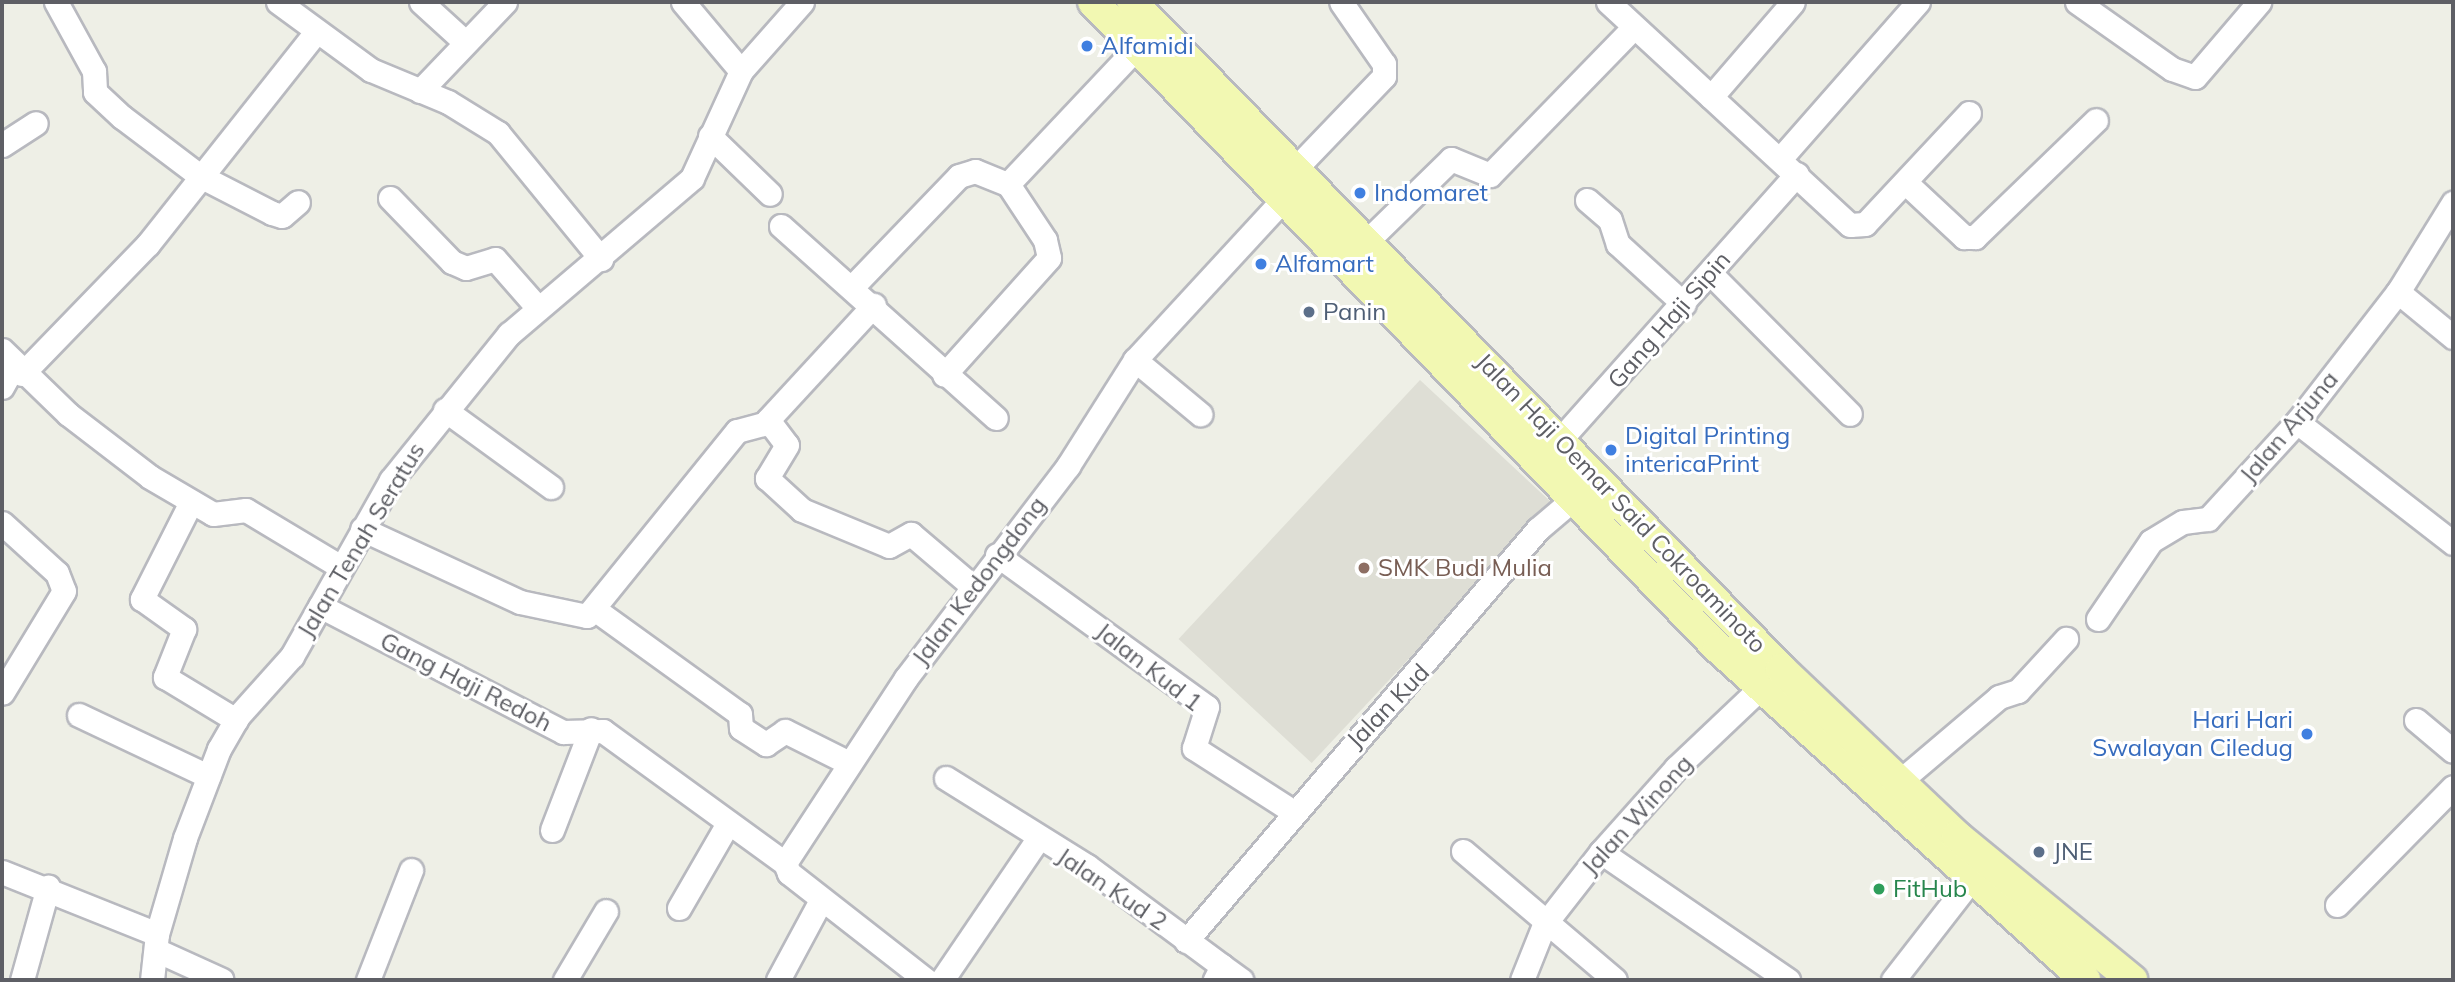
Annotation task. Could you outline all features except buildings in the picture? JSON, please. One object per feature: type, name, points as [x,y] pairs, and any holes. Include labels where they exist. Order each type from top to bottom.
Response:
[{"type":"main road","name":"Jalan Haji Oemar Said Cokroaminoto","points":[[1093,2],[1281,202],[1575,499],[1770,679],[1970,881],[2085,980]]},
{"type":"main road","name":"Jalan Haji Oemar Said Cokroaminoto","points":[[1132,2],[1563,441],[1770,679],[1900,781],[2132,980]]},
{"type":"main road","points":[[1438,362],[1463,339]]},
{"type":"street","points":[[57,2],[92,65],[100,99],[200,176],[282,216],[298,202]]},
{"type":"street","points":[[278,2],[315,33],[398,85],[420,91],[498,133],[601,259]]},
{"type":"street","points":[[421,2],[465,42]]},
{"type":"street","points":[[420,91],[505,2]]},
{"type":"street","points":[[684,2],[741,71]]},
{"type":"street","name":"Jalan Tenah Seratus","points":[[152,980],[157,942],[208,776],[236,720],[292,656],[362,529],[444,411],[538,308],[601,259],[681,190],[741,71],[802,2]]},
{"type":"street","points":[[1294,170],[1384,76],[1384,64],[1341,2]]},
{"type":"street","points":[[1608,2],[1631,30],[1858,228],[1969,113]]},
{"type":"street","points":[[1711,97],[1793,2]]},
{"type":"street","name":"Gang Haji Sipin","points":[[1538,462],[1563,441],[1711,274],[1788,166],[1918,2]]},
{"type":"street","points":[[2077,2],[2172,69],[2195,78],[2259,2]]},
{"type":"street","points":[[1366,242],[1451,159],[1490,175],[1631,30]]},
{"type":"street","points":[[2,387],[13,363],[148,244],[315,33]]},
{"type":"street","points":[[1008,184],[1136,48]]},
{"type":"street","points":[[1905,182],[1964,237],[1975,237],[2096,120]]},
{"type":"street","points":[[2,145],[36,123]]},
{"type":"street","points":[[710,136],[770,194]]},
{"type":"street","points":[[854,285],[959,176],[975,172],[1008,184],[1045,240],[1049,258],[944,375]]},
{"type":"street","points":[[390,198],[456,265],[495,259],[538,308]]},
{"type":"street","points":[[1587,200],[1610,220],[1618,244],[1684,304]]},
{"type":"street","name":"Jalan Kedongdong","points":[[785,863],[849,763],[972,586],[1068,466],[1135,360],[1281,202]]},
{"type":"street","name":"Jalan Arjuna","points":[[2098,619],[2151,541],[2183,522],[2208,519],[2297,422],[2398,292],[2453,203]]},
{"type":"street","points":[[781,226],[854,285],[944,375],[996,418]]},
{"type":"street","points":[[1711,274],[1850,414]]},
{"type":"street","points":[[2398,292],[2453,337]]},
{"type":"street","points":[[362,529],[533,607],[572,616],[597,611],[737,431],[768,420],[874,304]]},
{"type":"street","points":[[1135,360],[1200,414]]},
{"type":"street","points":[[13,363],[110,448],[191,502],[213,514],[246,510],[341,567]]},
{"type":"street","points":[[444,411],[551,487]]},
{"type":"street","points":[[768,420],[787,445],[767,478],[802,510],[889,547],[911,534],[972,586]]},
{"type":"street","points":[[2297,422],[2453,543]]},
{"type":"street","name":"Jalan Kud","points":[[1186,941],[1292,811],[1437,654],[1538,529],[1596,478]]},
{"type":"street","points":[[191,502],[142,599],[184,629],[164,667],[165,677],[236,720]]},
{"type":"street","points":[[2,523],[57,573],[64,591],[2,693]]},
{"type":"street","name":"Jalan Kud 1","points":[[997,555],[1207,707],[1194,748],[1292,811]]},
{"type":"street","name":"Gang Haji Redoh","points":[[320,606],[563,732],[591,729],[603,731],[785,863]]},
{"type":"street","points":[[597,611],[740,714],[741,728],[766,744],[788,732],[849,763]]},
{"type":"street","points":[[1900,781],[1998,697],[2018,691],[2066,639]]},
{"type":"street","name":"Jalan Winong","points":[[1522,980],[1544,925],[1601,852],[1676,768],[1770,679]]},
{"type":"street","points":[[79,715],[208,776]]},
{"type":"street","points":[[2416,720],[2453,751]]},
{"type":"street","points":[[552,830],[591,729]]},
{"type":"street","points":[[946,778],[1037,840]]},
{"type":"street","points":[[2337,905],[2453,787]]},
{"type":"street","points":[[680,908],[728,823]]},
{"type":"street","name":"Jalan Kud 2","points":[[942,980],[1037,840],[1087,866],[1186,941],[1219,973],[1241,980]]},
{"type":"street","points":[[1463,851],[1544,925],[1615,980]]},
{"type":"street","points":[[1601,852],[1788,980]]},
{"type":"street","points":[[785,863],[821,900],[926,980]]},
{"type":"street","points":[[368,980],[411,870]]},
{"type":"street","points":[[2,872],[48,887],[157,942],[222,980]]},
{"type":"street","points":[[1893,980],[1970,881]]},
{"type":"street","points":[[22,980],[48,887]]},
{"type":"street","points":[[778,980],[821,900]]},
{"type":"street","points":[[565,980],[606,911]]},
{"type":"shaded area","name":"SMK Budi Mulia","points":[[1420,380],[1553,504],[1312,763],[1179,639]]},
{"type":"place","name":"Alfamidi","points":[[1087,46]]},
{"type":"place","name":"Indomaret","points":[[1360,193]]},
{"type":"place","name":"Alfamart","points":[[1261,264]]},
{"type":"place","name":"Panin","points":[[1309,312]]},
{"type":"place","name":"Digital Printing intericaPrint","points":[[1611,450]]},
{"type":"place","name":"SMK Budi Mulia","points":[[1364,568]]},
{"type":"place","name":"Hari Hari Swalayan Ciledug","points":[[2307,734]]},
{"type":"place","name":"JNE","points":[[2039,852]]},
{"type":"place","name":"FitHub","points":[[1879,889]]}]
